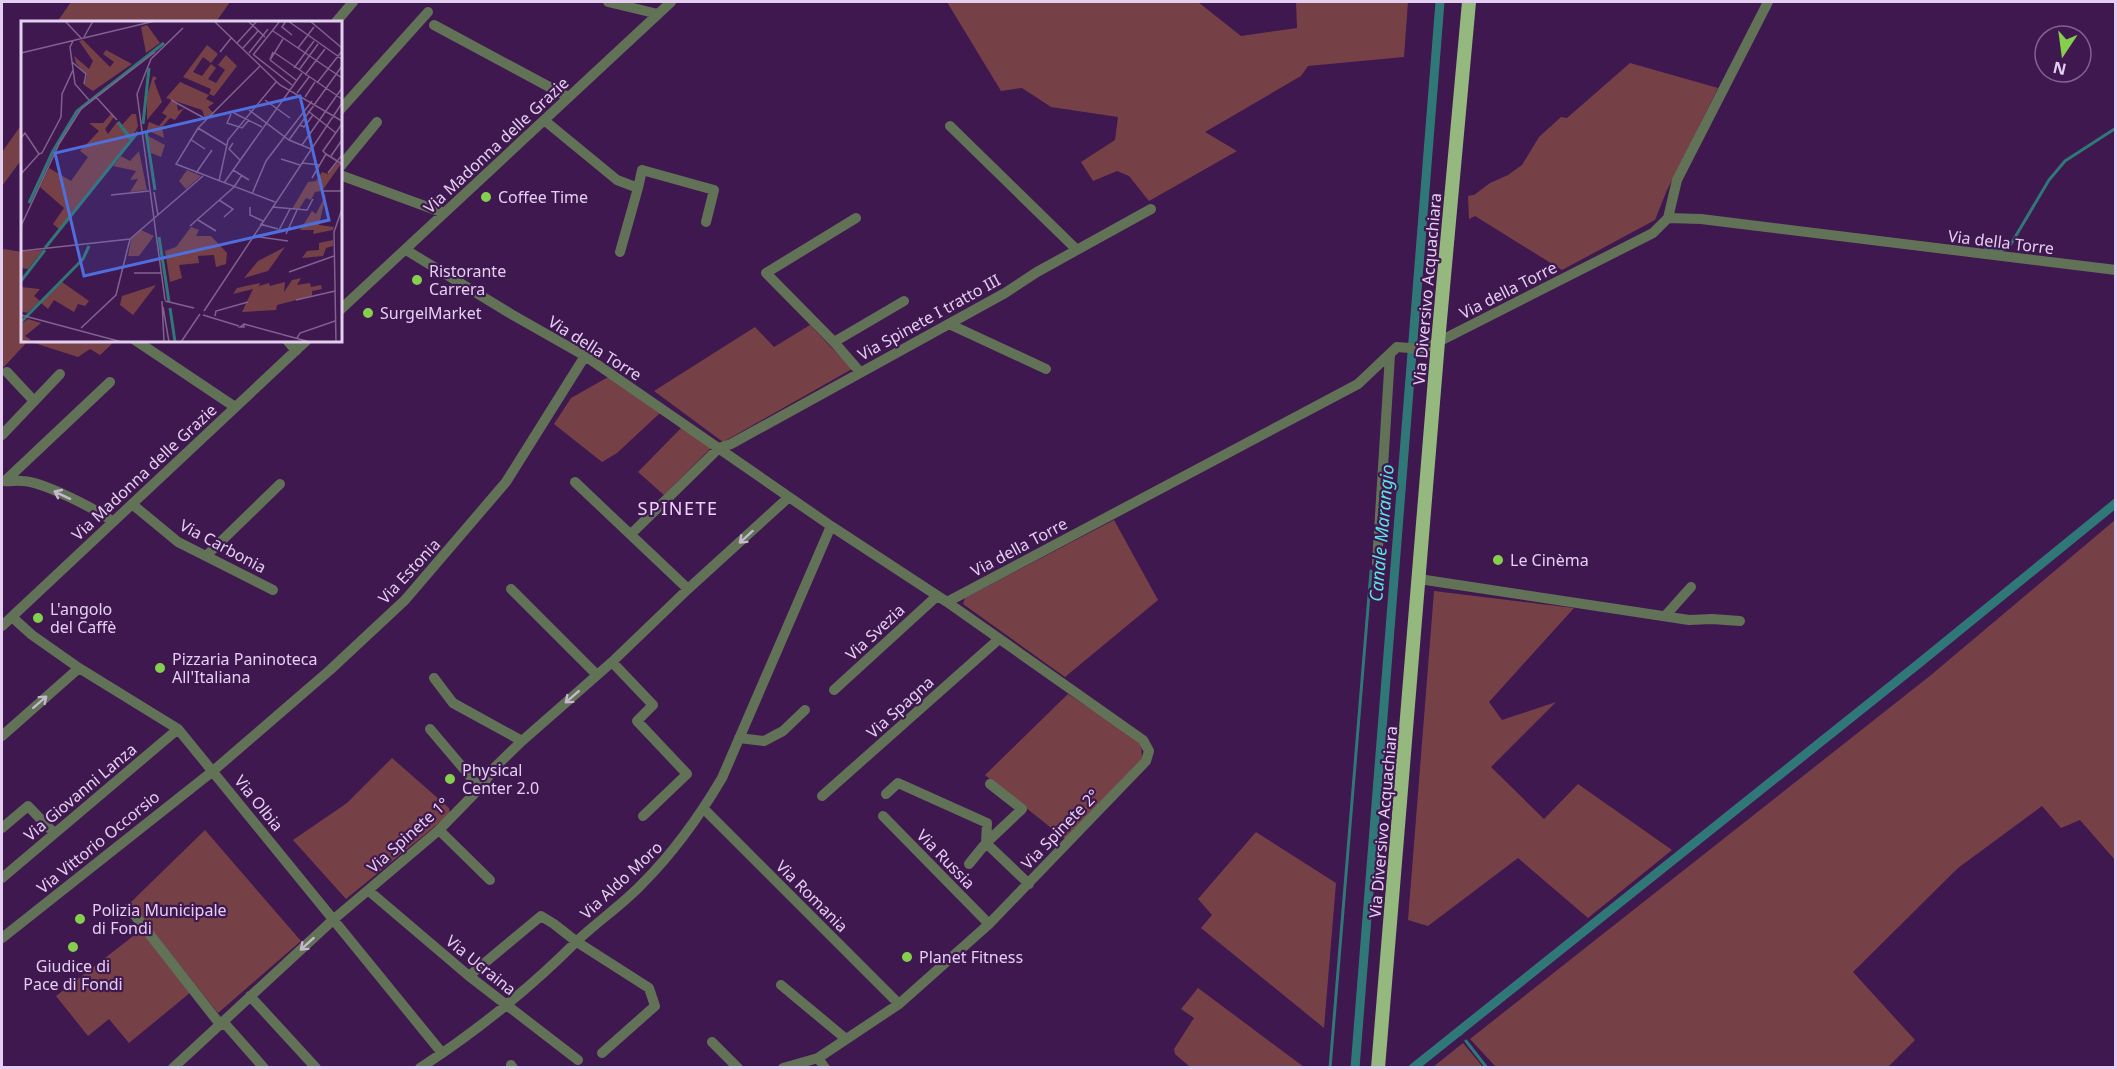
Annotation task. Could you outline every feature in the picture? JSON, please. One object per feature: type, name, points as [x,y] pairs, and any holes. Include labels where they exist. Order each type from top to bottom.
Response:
[{"type":"main road","name":"Via Diversivo Acquachiara","points":[[1378,1068],[1438,342],[1469,2]]},
{"type":"street","points":[[337,21],[353,2]]},
{"type":"street","points":[[608,2],[658,14]]},
{"type":"street","name":"Via Madonna delle Grazie","points":[[342,308],[671,2]]},
{"type":"street","points":[[1668,218],[1677,180],[1768,2]]},
{"type":"street","points":[[342,108],[428,12]]},
{"type":"street","points":[[434,25],[568,97]]},
{"type":"street","points":[[544,120],[617,180],[638,188]]},
{"type":"street","points":[[342,165],[377,122]]},
{"type":"street","points":[[950,126],[1076,249]]},
{"type":"street","points":[[620,252],[642,170],[714,189],[706,222]]},
{"type":"street","points":[[342,176],[444,213]]},
{"type":"street","name":"Via Spinete I tratto III","points":[[631,534],[719,448],[731,444],[949,324],[1076,249],[1151,209]]},
{"type":"street","points":[[856,218],[766,273],[834,342],[860,372]]},
{"type":"street","name":"Via della Torre","points":[[406,250],[585,356],[831,526],[942,599],[1358,384],[1394,351],[1422,349],[1438,342],[1653,232],[1668,218],[1713,221],[2115,270]]},
{"type":"street","points":[[834,342],[904,301]]},
{"type":"street","points":[[949,324],[1018,358],[1046,369]]},
{"type":"street","points":[[138,342],[235,407]]},
{"type":"street","points":[[289,342],[296,351]]},
{"type":"street","name":"Via Madonna delle Grazie","points":[[2,626],[305,342]]},
{"type":"street","points":[[1377,563],[1394,351]]},
{"type":"street","name":"Via Estonia","points":[[213,771],[330,670],[405,600],[506,482],[585,356]]},
{"type":"street","points":[[7,372],[34,401]]},
{"type":"street","points":[[2,435],[60,374]]},
{"type":"street","points":[[3,480],[110,382]]},
{"type":"street","points":[[3,480],[41,485],[103,514],[113,522]]},
{"type":"street","points":[[575,482],[688,588]]},
{"type":"street","points":[[206,556],[280,484]]},
{"type":"street","name":"Via Spinete 1°","points":[[173,1068],[334,919],[439,830],[480,788],[496,766],[522,741],[612,662],[688,588],[789,497]]},
{"type":"street","name":"Via Carbonia","points":[[132,504],[178,542],[273,590]]},
{"type":"street","name":"Via Aldo Moro","points":[[420,1068],[507,1006],[641,885],[678,846],[722,778],[831,526]]},
{"type":"street","points":[[1419,579],[1689,620],[1712,618],[1740,621]]},
{"type":"street","points":[[1665,616],[1691,586]]},
{"type":"street","points":[[510,589],[597,675]]},
{"type":"street","name":"Via Spinete 2°","points":[[783,1068],[818,1058],[899,1004],[1029,884],[1146,761],[1149,751],[1143,740],[942,599]]},
{"type":"street","name":"Via Svezia","points":[[834,690],[942,599]]},
{"type":"street","name":"Via Olbia","points":[[12,617],[79,668],[178,729],[442,1053]]},
{"type":"street","name":"Via Spagna","points":[[822,796],[999,639]]},
{"type":"street","points":[[612,662],[653,705],[637,721],[687,774],[643,816]]},
{"type":"street","points":[[2,736],[79,668]]},
{"type":"street","points":[[434,678],[453,703],[522,741]]},
{"type":"street","points":[[739,738],[764,741],[783,731],[804,710]]},
{"type":"street","name":"Via Giovanni Lanza","points":[[2,878],[178,729]]},
{"type":"street","points":[[430,729],[480,788]]},
{"type":"street","name":"Via Vittorio Occorsio","points":[[2,938],[213,771]]},
{"type":"street","points":[[886,794],[898,783],[987,823],[986,843],[1029,884]]},
{"type":"street","points":[[969,864],[986,843],[1022,809],[990,784]]},
{"type":"street","points":[[2,828],[28,806],[54,833]]},
{"type":"street","name":"Via Romania","points":[[704,809],[899,1004]]},
{"type":"street","name":"Via Russia","points":[[883,816],[988,924]]},
{"type":"street","points":[[439,830],[490,880]]},
{"type":"street","name":"Via Ucraina","points":[[369,891],[468,976],[578,1060]]},
{"type":"street","points":[[129,908],[219,1023],[227,1026],[264,1068]]},
{"type":"street","points":[[468,976],[541,916],[555,924],[577,942],[649,988],[655,1006],[602,1053]]},
{"type":"street","points":[[781,985],[846,1039]]},
{"type":"street","points":[[250,996],[316,1068]]},
{"type":"street","points":[[712,1042],[738,1068]]},
{"type":"street","points":[[818,1058],[825,1068]]},
{"type":"shaded area","points":[[71,2],[230,2],[217,21],[58,21]]},
{"type":"shaded area","points":[[947,2],[1198,2],[1241,36],[1297,28],[1296,2],[1408,2],[1404,57],[1308,66],[1301,76],[1205,132],[1237,151],[1149,201],[1129,176],[1117,171],[1093,181],[1081,162],[1115,140],[1118,117],[1051,107],[1022,88],[1001,91]]},
{"type":"shaded area","points":[[1630,63],[1718,88],[1667,190],[1655,220],[1562,270],[1475,216],[1469,219],[1468,196],[1474,195],[1522,165],[1539,137],[1561,117],[1567,118]]},
{"type":"shaded area","points":[[21,125],[21,160],[2,186],[2,152]]},
{"type":"shaded area","points":[[4,249],[21,252],[21,342],[27,342],[2,369],[2,251]]},
{"type":"shaded area","points":[[810,325],[852,369],[723,442],[654,391],[755,327],[774,347]]},
{"type":"shaded area","points":[[31,342],[114,342],[100,355],[90,349],[78,357]]},
{"type":"shaded area","points":[[610,376],[660,413],[617,453],[602,462],[554,424],[571,398]]},
{"type":"shaded area","points":[[682,427],[711,448],[664,495],[638,472]]},
{"type":"shaded area","points":[[1114,520],[1158,600],[1065,677],[963,604],[965,598]]},
{"type":"shaded area","points":[[2115,520],[2115,860],[2080,820],[2061,828],[2042,806],[1958,868],[1853,972],[1915,1040],[1888,1067],[1496,1067],[1470,1039],[1931,675]]},
{"type":"shaded area","points":[[1434,591],[1574,608],[1489,702],[1502,720],[1556,702],[1491,767],[1544,819],[1578,784],[1672,850],[1588,918],[1518,858],[1428,926],[1408,920]]},
{"type":"shaded area","points":[[1068,694],[1141,742],[1142,758],[1065,839],[985,775]]},
{"type":"shaded area","points":[[392,758],[449,808],[450,814],[346,899],[293,840],[347,803]]},
{"type":"shaded area","points":[[205,830],[301,941],[218,1013],[130,903]]},
{"type":"shaded area","points":[[1256,832],[1336,883],[1324,1028],[1201,928],[1212,915],[1198,899]]},
{"type":"shaded area","points":[[141,930],[191,992],[129,1043],[109,1019],[88,1036],[56,996]]},
{"type":"shaded area","points":[[1198,988],[1304,1067],[1190,1067],[1175,1054],[1174,1049],[1194,1018],[1181,1009]]},
{"type":"shaded area","points":[[1463,1043],[1483,1067],[1433,1067]]},
{"type":"waterway","name":"Canale Marangio","points":[[1355,1068],[1440,2]]},
{"type":"waterway","points":[[1986,248],[2003,250],[2011,244],[2049,180],[2065,161],[2116,128]]},
{"type":"waterway","points":[[1413,1068],[2116,503]]},
{"type":"waterway","points":[[1330,1068],[1371,571]]},
{"type":"waterway","points":[[1458,1031],[1461,1034]]},
{"type":"waterway","points":[[1466,1041],[1487,1068]]},
{"type":"place","name":"Coffee Time","points":[[486,197]]},
{"type":"place","name":"Ristorante Carrera","points":[[417,280]]},
{"type":"place","name":"SurgelMarket","points":[[368,313]]},
{"type":"place","name":"Le Cinèma","points":[[1498,560]]},
{"type":"place","name":"L'angolo del Caffè","points":[[38,618]]},
{"type":"place","name":"Pizzaria Paninoteca All'Italiana","points":[[160,668]]},
{"type":"place","name":"Physical Center 2.0","points":[[450,779]]},
{"type":"place","name":"Polizia Municipale di Fondi","points":[[80,919]]},
{"type":"place","name":"Giudice di Pace di Fondi","points":[[73,947]]},
{"type":"place","name":"Planet Fitness","points":[[907,957]]},
{"type":"district","name":"SPINETE","points":[[678,508]]}]
